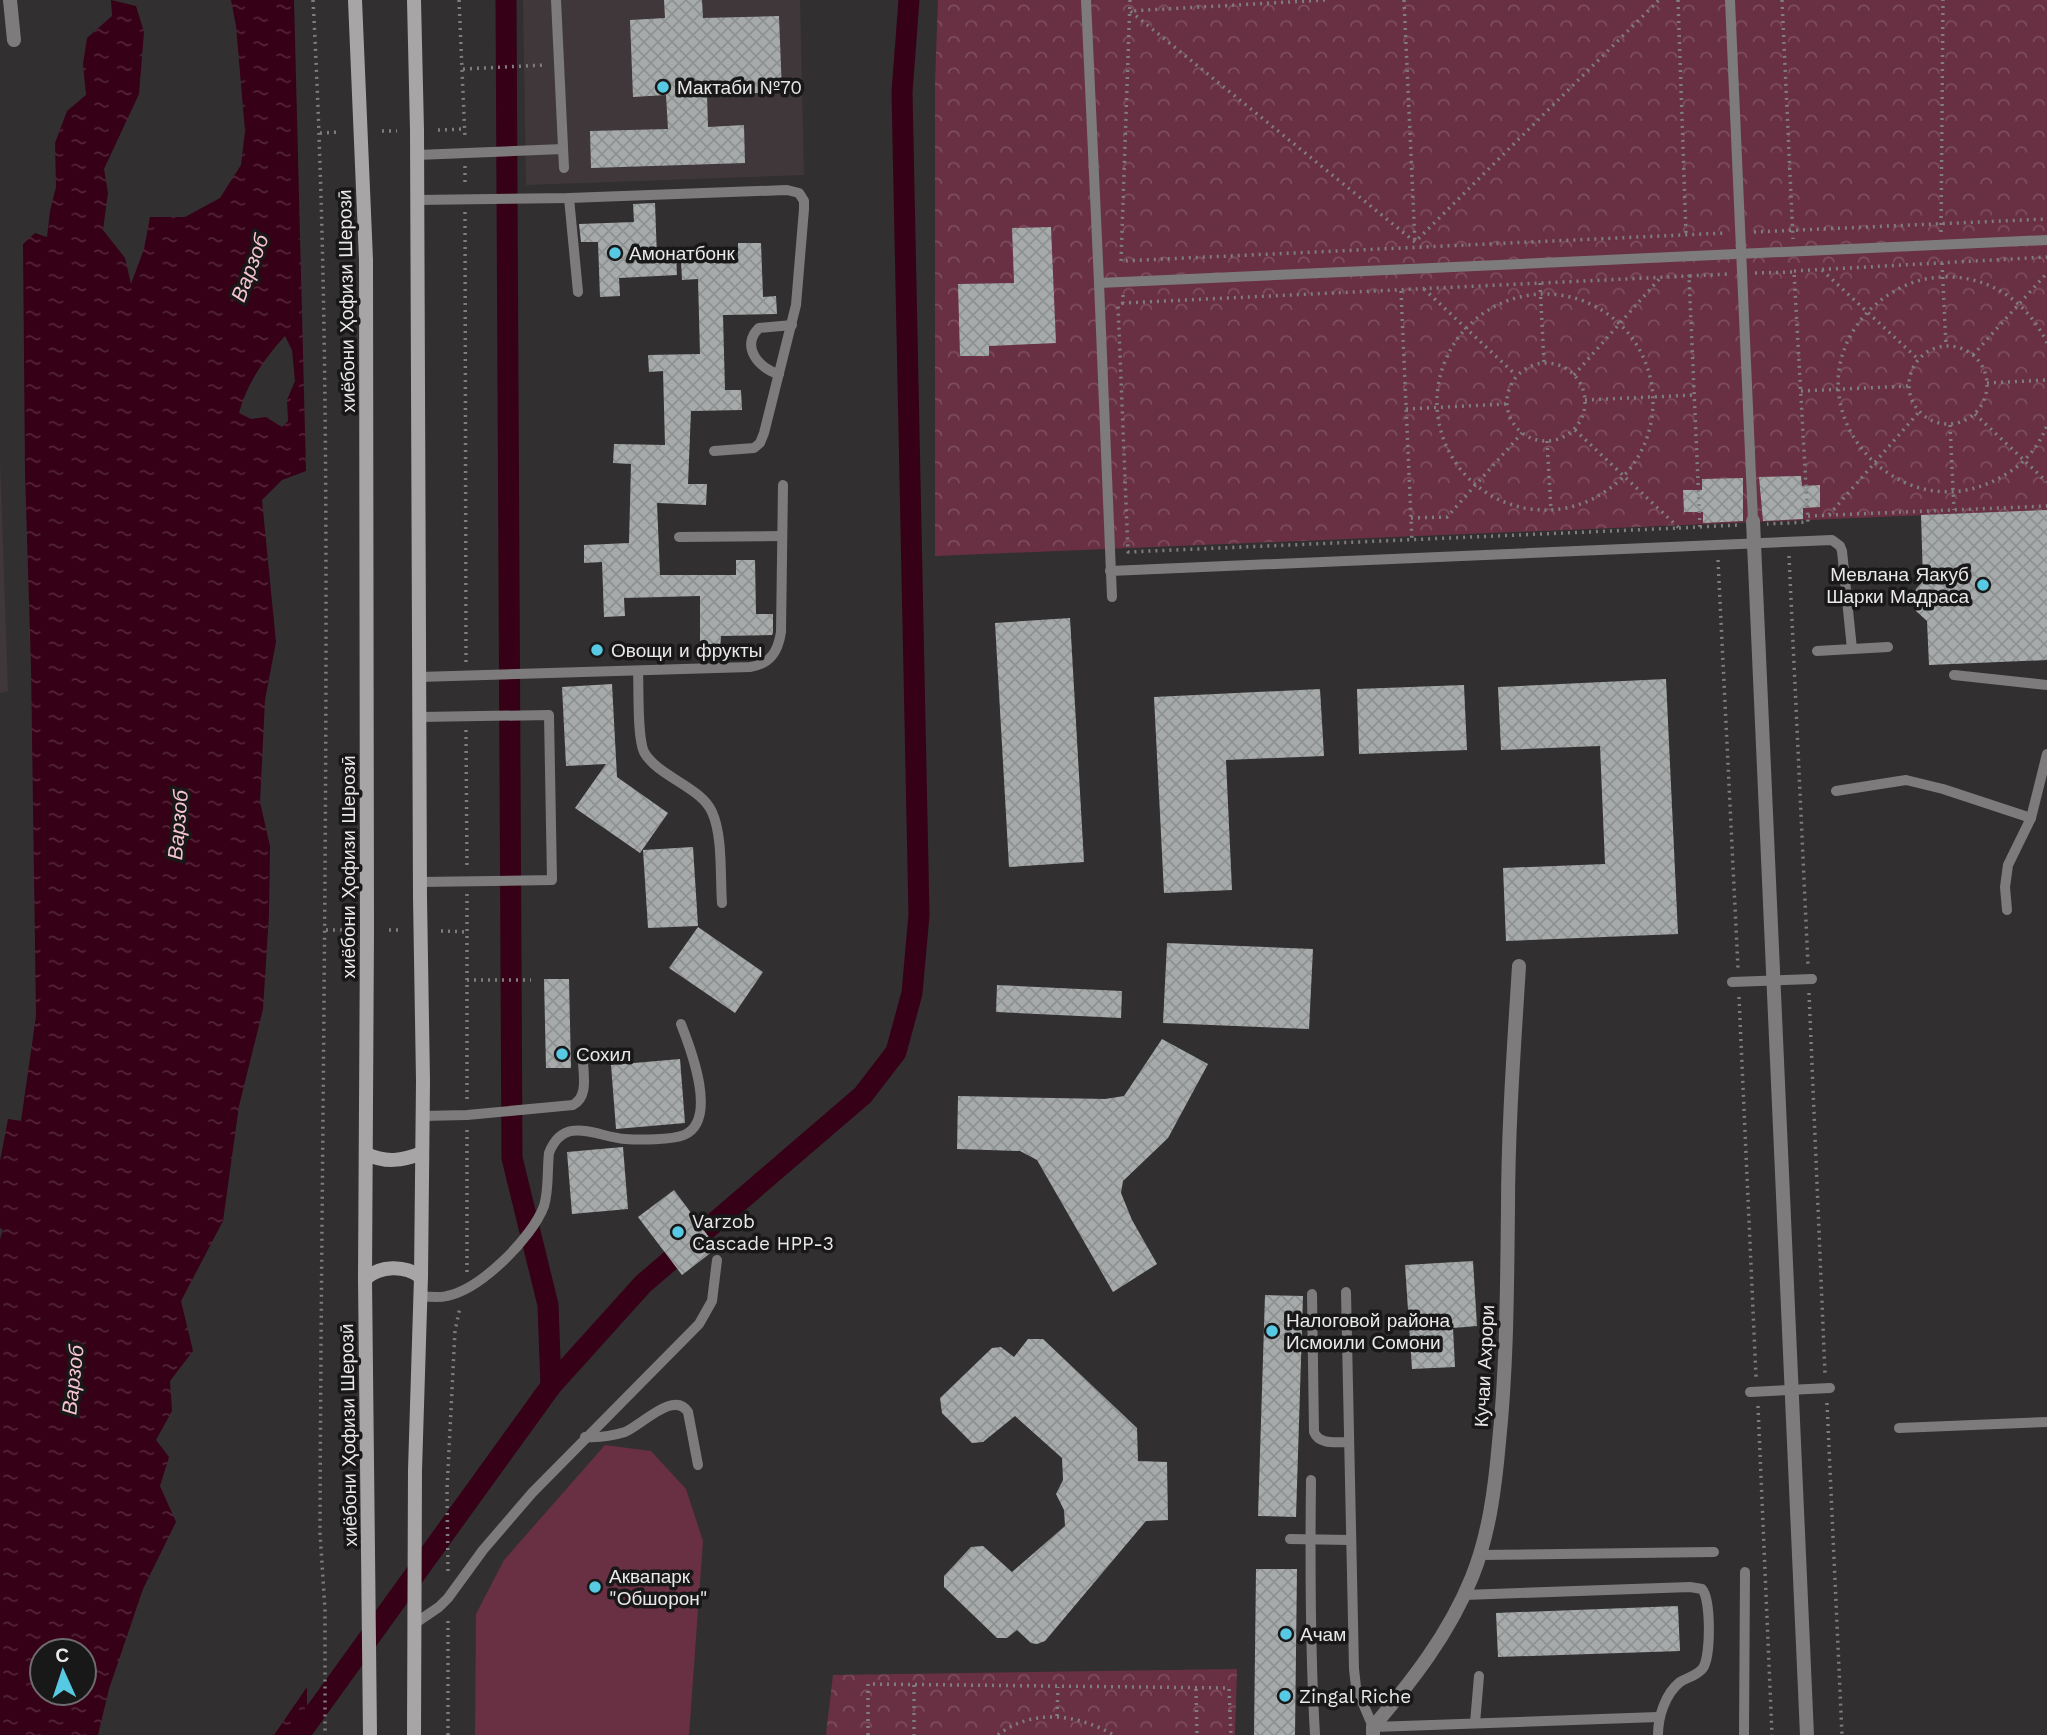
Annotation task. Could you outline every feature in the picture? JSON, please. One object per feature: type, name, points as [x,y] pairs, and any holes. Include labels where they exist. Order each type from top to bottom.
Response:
[{"type":"main road","name":"хиёбони Ҳофизи Шерозӣ","points":[[355,0],[366,274],[368,930],[365,1279],[370,1735]]},
{"type":"main road","points":[[414,0],[422,1116],[421,1277],[414,1530],[414,1735]]},
{"type":"main road","points":[[366,1154],[378,1159],[397,1161],[422,1153]]},
{"type":"main road","points":[[365,1279],[378,1270],[397,1268],[413,1271],[421,1277]]},
{"type":"street","points":[[10,0],[14,40]]},
{"type":"street","points":[[1753,521],[1807,1735]]},
{"type":"street","name":"Кучаи Ахрори","points":[[1373,1731],[1448,1627],[1480,1555],[1496,1471],[1502,1417],[1508,1292],[1509,1147],[1519,966]]},
{"type":"lane","points":[[556,0],[564,168]]},
{"type":"lane","points":[[1086,0],[1112,597]]},
{"type":"lane","points":[[1730,0],[1753,521]]},
{"type":"lane","points":[[417,155],[563,149]]},
{"type":"lane","points":[[417,200],[788,190],[799,192],[804,201],[804,209],[792,325],[760,443],[748,449],[714,451]]},
{"type":"lane","points":[[569,198],[578,292]]},
{"type":"lane","points":[[1099,283],[2047,240]]},
{"type":"lane","points":[[779,374],[765,369],[756,361],[752,351],[752,339],[759,328],[792,325]]},
{"type":"lane","points":[[419,677],[759,666],[772,657],[780,642],[783,485]]},
{"type":"lane","points":[[679,537],[782,536]]},
{"type":"lane","points":[[1110,571],[1832,540],[1840,546],[1844,564],[1852,649]]},
{"type":"lane","points":[[1817,651],[1888,647]]},
{"type":"lane","points":[[638,671],[641,743],[646,755],[706,803],[713,814],[722,903]]},
{"type":"lane","points":[[1954,675],[2047,685]]},
{"type":"lane","points":[[419,717],[550,715],[552,880],[420,882]]},
{"type":"lane","points":[[2007,910],[2005,887],[2008,864],[2031,818],[2047,754]]},
{"type":"lane","points":[[1836,791],[1906,780],[1943,789],[2031,818]]},
{"type":"lane","points":[[1735,982],[1810,979]]},
{"type":"lane","points":[[420,1296],[447,1296],[464,1290],[486,1276],[535,1224],[545,1203],[549,1153],[552,1145],[564,1134],[581,1130],[626,1139],[675,1136],[684,1135],[695,1125],[701,1105],[698,1078],[681,1024]]},
{"type":"lane","points":[[422,1116],[467,1115],[578,1103],[583,1094],[583,1059]]},
{"type":"lane","points":[[414,1624],[439,1607],[501,1528],[585,1437],[699,1324],[712,1301],[717,1260]]},
{"type":"lane","points":[[1346,1292],[1354,1669],[1356,1686],[1373,1731],[1475,1723],[1658,1717]]},
{"type":"lane","points":[[1312,1294],[1314,1432],[1321,1440],[1349,1442]]},
{"type":"lane","points":[[1754,1392],[1828,1389]]},
{"type":"lane","points":[[585,1437],[598,1438],[625,1431],[663,1408],[679,1403],[684,1405],[688,1412],[698,1465]]},
{"type":"lane","points":[[1899,1428],[2047,1422]]},
{"type":"lane","points":[[1311,1480],[1311,1693],[1315,1735]]},
{"type":"lane","points":[[1290,1539],[1350,1540]]},
{"type":"lane","points":[[1480,1555],[1714,1552]]},
{"type":"lane","points":[[1744,1735],[1745,1572]]},
{"type":"lane","points":[[1464,1595],[1689,1587],[1702,1590],[1708,1599],[1707,1658],[1700,1671],[1678,1684],[1658,1717],[1658,1735]]},
{"type":"lane","points":[[1475,1723],[1479,1676]]},
{"type":"path","points":[[313,0],[320,133],[326,498],[326,930],[320,1507],[325,1609],[325,1735]]},
{"type":"path","points":[[459,0],[465,153],[466,676]]},
{"type":"path","points":[[1124,303],[1121,261],[1130,0]]},
{"type":"path","points":[[1130,11],[1325,0]]},
{"type":"path","points":[[1405,0],[1415,249]]},
{"type":"path","points":[[1415,242],[1659,0]]},
{"type":"path","points":[[1678,0],[1700,527]]},
{"type":"path","points":[[1782,0],[1808,516],[2047,506]]},
{"type":"path","points":[[1941,245],[1943,0]]},
{"type":"path","points":[[1130,11],[1415,242]]},
{"type":"path","points":[[463,69],[559,65]]},
{"type":"path","points":[[438,130],[464,129]]},
{"type":"path","points":[[382,131],[397,131]]},
{"type":"path","points":[[320,133],[340,132]]},
{"type":"path","points":[[1121,261],[2047,219]]},
{"type":"path","points":[[1574,429],[1678,528],[1128,552],[1118,305],[2047,257]]},
{"type":"path","points":[[1942,263],[1946,346]]},
{"type":"path","points":[[1822,270],[1919,359]]},
{"type":"path","points":[[1973,355],[2047,273]]},
{"type":"path","points":[[1574,375],[1661,277]]},
{"type":"path","points":[[2047,343],[2040,329],[2019,304],[1986,284],[1969,279],[1942,277],[1916,281],[1884,297],[1867,312],[1850,337],[1843,354],[1839,389],[1846,424],[1854,440],[1874,464],[1892,477],[1925,490],[1953,492],[1978,488],[1995,481],[2024,461],[2047,425]]},
{"type":"path","points":[[1540,283],[1544,363]]},
{"type":"path","points":[[1424,289],[1517,375]]},
{"type":"path","points":[[1401,290],[1412,558]]},
{"type":"path","points":[[1540,295],[1567,297],[1584,302],[1601,309],[1619,324],[1639,347],[1646,363],[1653,397],[1649,433],[1643,450],[1624,476],[1593,499],[1576,506],[1551,510],[1523,508],[1506,503],[1476,485],[1463,472],[1444,442],[1437,407],[1438,389],[1445,363],[1466,329],[1498,305],[1514,299],[1540,295]]},
{"type":"path","points":[[1946,346],[1956,347],[1973,355],[1981,364],[1987,383],[1983,403],[1975,414],[1960,423],[1950,425],[1930,420],[1919,412],[1910,397],[1908,386],[1913,367],[1919,359],[1936,348],[1946,346]]},
{"type":"path","points":[[1544,363],[1564,367],[1574,375],[1583,390],[1585,400],[1581,420],[1574,429],[1558,439],[1537,440],[1522,433],[1512,423],[1506,404],[1507,394],[1517,375],[1524,369],[1544,363]]},
{"type":"path","points":[[1987,383],[2047,380]]},
{"type":"path","points":[[1801,391],[1908,386]]},
{"type":"path","points":[[1585,400],[1694,395]]},
{"type":"path","points":[[1406,408],[1506,404]]},
{"type":"path","points":[[1829,515],[1919,412]]},
{"type":"path","points":[[1975,414],[2047,482]]},
{"type":"path","points":[[1950,425],[1954,510]]},
{"type":"path","points":[[1411,519],[1447,517],[1522,433]]},
{"type":"path","points":[[1548,441],[1551,510]]},
{"type":"path","points":[[1787,523],[1810,979],[1842,1735]]},
{"type":"path","points":[[1717,544],[1735,982],[1772,1735]]},
{"type":"path","points":[[448,1735],[447,1489],[455,1331],[468,1256],[466,716]]},
{"type":"path","points":[[326,930],[346,930]]},
{"type":"path","points":[[389,930],[400,930]]},
{"type":"path","points":[[441,931],[467,932]]},
{"type":"path","points":[[467,980],[531,980]]},
{"type":"path","points":[[868,1735],[868,1684],[1229,1688],[1231,1735]]},
{"type":"path","points":[[914,1685],[914,1735]]},
{"type":"path","points":[[1057,1716],[1058,1687]]},
{"type":"path","points":[[1196,1689],[1197,1735]]},
{"type":"path","points":[[998,1735],[1031,1719],[1057,1716],[1087,1721],[1114,1735]]},
{"type":"shaded area","name":"Мактаби №70","points":[[523,0],[800,0],[804,175],[526,185]]},
{"type":"shaded area","points":[[0,460],[8,691],[0,693]]},
{"type":"green space","points":[[938,0],[2047,0],[2047,510],[935,556],[935,83]]},
{"type":"green space","name":"Аквапарк \"Обшорон\"","points":[[605,1445],[651,1451],[686,1489],[703,1541],[689,1735],[475,1735],[476,1614],[504,1560]]},
{"type":"green space","points":[[1237,1669],[1235,1735],[826,1735],[833,1675]]},
{"type":"water","name":"Варзоб","points":[[111,0],[136,6],[144,32],[139,94],[104,169],[108,193],[103,230],[125,258],[131,284],[144,249],[150,217],[185,217],[220,198],[241,165],[245,131],[236,26],[231,0],[294,0],[306,471],[282,480],[262,500],[276,642],[265,700],[260,802],[270,846],[263,1009],[239,1106],[223,1221],[181,1301],[193,1351],[170,1381],[172,1411],[156,1440],[169,1457],[160,1486],[176,1522],[143,1589],[109,1689],[98,1735],[0,1735],[0,1239],[3,1230],[0,1228],[0,1161],[8,1119],[21,1121],[36,1016],[23,244],[35,233],[47,237],[56,187],[55,143],[67,111],[86,95],[83,64],[87,38],[112,16]],"holes":[[[285,336],[292,350],[295,381],[287,400],[288,421],[282,427],[266,417],[251,419],[239,413],[257,372]]]},
{"type":"water","points":[[307,1687],[307,1735],[274,1735]]},
{"type":"building","points":[[664,0],[702,0],[703,18],[779,16],[782,92],[707,95],[708,127],[744,125],[745,163],[591,168],[590,131],[668,129],[666,95],[633,97],[630,20],[665,18]]},
{"type":"building","points":[[655,203],[657,257],[676,256],[677,275],[619,278],[620,296],[600,297],[598,242],[581,242],[579,224],[634,222],[633,204]]},
{"type":"building","points":[[1051,227],[1056,343],[989,346],[989,356],[960,356],[958,284],[1014,283],[1012,228]]},
{"type":"building","points":[[738,243],[761,243],[763,297],[776,296],[777,314],[723,315],[725,390],[741,390],[742,410],[691,411],[688,484],[707,484],[706,505],[657,503],[660,575],[736,575],[736,560],[755,560],[756,614],[773,614],[773,633],[721,636],[720,649],[700,649],[700,596],[624,598],[625,616],[604,617],[602,562],[584,563],[584,545],[629,543],[631,464],[613,463],[614,444],[665,445],[663,371],[649,372],[648,355],[700,354],[698,279],[682,280],[681,261],[738,259]]},
{"type":"building","points":[[1801,476],[1802,486],[1820,485],[1820,507],[1803,508],[1803,519],[1763,521],[1759,477]]},
{"type":"building","points":[[1743,478],[1743,521],[1703,523],[1703,512],[1684,512],[1683,490],[1702,490],[1702,479]]},
{"type":"building","name":"Мевлана Яакуб Шарки Мадраса","points":[[2047,510],[2047,660],[1929,665],[1927,621],[1916,611],[1912,600],[1923,581],[1921,515]]},
{"type":"building","points":[[1070,618],[1084,862],[1009,867],[995,623]]},
{"type":"building","points":[[1666,679],[1678,934],[1506,941],[1503,868],[1605,864],[1600,746],[1501,750],[1498,687]]},
{"type":"building","points":[[612,684],[617,777],[668,813],[640,853],[575,808],[606,764],[566,766],[562,687]]},
{"type":"building","points":[[1464,685],[1467,750],[1359,754],[1357,689]]},
{"type":"building","points":[[1320,689],[1324,756],[1226,760],[1232,890],[1164,893],[1154,697]]},
{"type":"building","points":[[693,847],[698,926],[648,928],[643,850]]},
{"type":"building","points":[[698,927],[763,972],[735,1013],[669,968]]},
{"type":"building","points":[[1167,943],[1313,949],[1309,1029],[1163,1023]]},
{"type":"building","points":[[544,979],[569,979],[571,1068],[546,1068]]},
{"type":"building","points":[[997,985],[1122,991],[1121,1018],[996,1012]]},
{"type":"building","points":[[1162,1039],[1208,1064],[1168,1138],[1123,1181],[1121,1193],[1132,1220],[1157,1264],[1113,1292],[1037,1160],[1020,1151],[957,1149],[958,1096],[1105,1099],[1124,1096]]},
{"type":"building","points":[[680,1059],[685,1123],[616,1129],[611,1065]]},
{"type":"building","points":[[623,1147],[628,1209],[572,1214],[567,1152]]},
{"type":"building","name":"Varzob Cascade HPP-3","points":[[674,1190],[717,1248],[682,1275],[638,1217]]},
{"type":"building","points":[[1473,1261],[1477,1326],[1453,1328],[1455,1367],[1412,1369],[1405,1265]]},
{"type":"building","points":[[1265,1295],[1303,1296],[1296,1517],[1258,1516]]},
{"type":"building","points":[[1028,1339],[1043,1339],[1137,1428],[1138,1461],[1167,1462],[1168,1520],[1146,1521],[1045,1641],[1037,1644],[1031,1643],[1017,1630],[1007,1638],[997,1638],[944,1587],[944,1576],[971,1547],[983,1546],[1012,1572],[1065,1526],[1064,1510],[1056,1494],[1063,1480],[1062,1458],[1015,1416],[983,1442],[972,1443],[942,1413],[940,1398],[992,1348],[1001,1347],[1014,1357]]},
{"type":"building","points":[[1256,1569],[1297,1569],[1295,1735],[1254,1735]]},
{"type":"building","points":[[1678,1606],[1680,1651],[1498,1657],[1496,1613]]},
{"type":"waterway","points":[[506,0],[512,1158],[548,1305],[551,1386]]},
{"type":"waterway","points":[[299,1735],[551,1386],[643,1284],[863,1095],[896,1052],[912,993],[919,915],[902,92],[909,0]]},
{"type":"place","name":"Мактаби №70","points":[[663,87]]},
{"type":"place","name":"Амонатбонк","points":[[615,253]]},
{"type":"place","name":"Мевлана Яакуб Шарки Мадраса","points":[[1983,585]]},
{"type":"place","name":"Овощи и фрукты","points":[[597,650]]},
{"type":"place","name":"Сохил","points":[[562,1054]]},
{"type":"place","name":"Varzob Cascade HPP-3","points":[[678,1232]]},
{"type":"place","name":"Налоговой района Исмоили Сомони","points":[[1272,1331]]},
{"type":"place","name":"Аквапарк \"Обшорон\"","points":[[595,1587]]},
{"type":"place","name":"Ачам","points":[[1286,1634]]},
{"type":"place","name":"Zingal Riche","points":[[1285,1696]]}]
